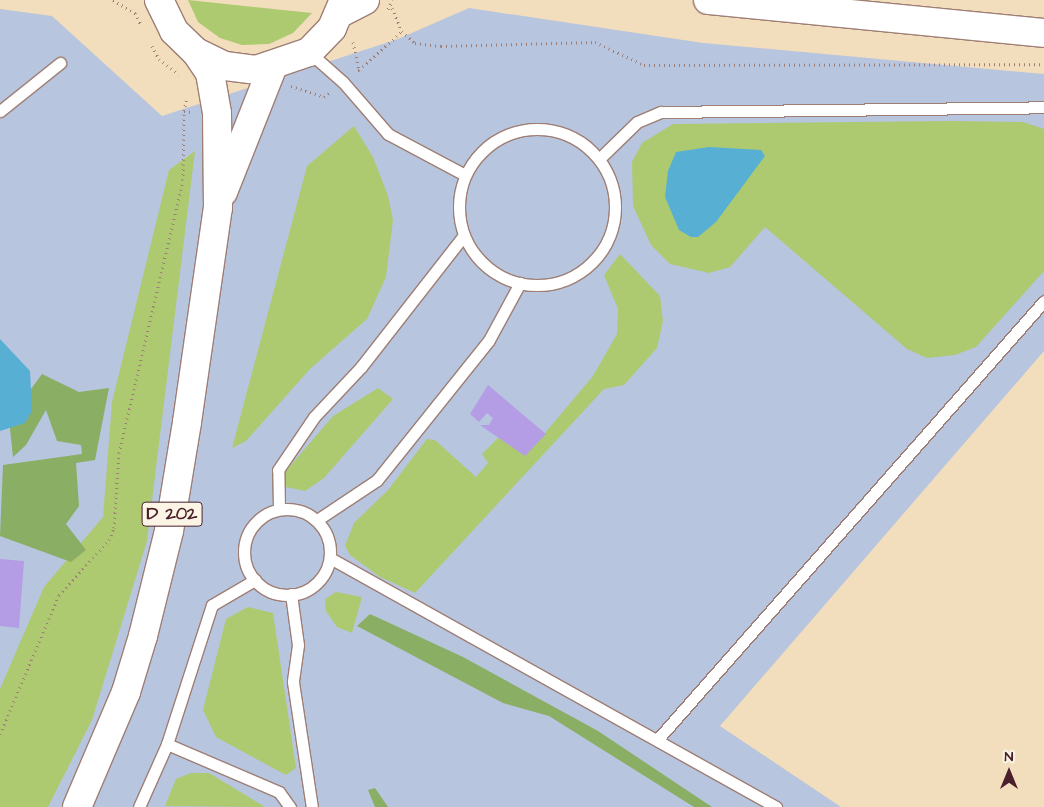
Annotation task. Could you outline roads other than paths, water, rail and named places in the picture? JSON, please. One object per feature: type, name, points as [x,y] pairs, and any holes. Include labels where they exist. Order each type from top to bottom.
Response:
[{"type":"main road","points":[[158,1],[174,31],[196,52],[240,69],[272,68],[309,52],[342,7],[365,0]]},
{"type":"main road","points":[[708,0],[774,3],[1044,33]]},
{"type":"main road","name":"D 202","points":[[77,807],[126,692],[169,531],[218,208],[217,113],[210,73],[196,52]]},
{"type":"main road","name":"D 202","points":[[218,208],[272,68]]},
{"type":"lane","points":[[309,52],[344,82],[388,134],[465,175]]},
{"type":"lane","points":[[0,111],[60,63]]},
{"type":"lane","points":[[599,159],[637,122],[662,112],[1044,107]]},
{"type":"lane","points":[[528,129],[554,130],[580,140],[599,159],[611,180],[616,203],[613,227],[604,249],[588,267],[567,280],[544,285],[520,283],[496,274],[477,257],[464,235],[459,195],[465,175],[480,153],[502,137],[528,129]]},
{"type":"lane","points":[[278,509],[278,470],[314,417],[361,367],[464,235]]},
{"type":"lane","points":[[317,520],[377,480],[489,340],[520,283]]},
{"type":"lane","points":[[657,740],[1044,301]]},
{"type":"lane","points":[[292,508],[317,520],[326,531],[330,558],[320,580],[291,594],[275,593],[254,580],[246,567],[246,538],[264,514],[278,509],[292,508]]},
{"type":"lane","points":[[330,558],[467,638],[657,740],[776,807]]},
{"type":"lane","points":[[139,807],[167,744],[212,605],[254,580]]},
{"type":"lane","points":[[291,594],[298,645],[293,682],[312,807]]},
{"type":"lane","points":[[167,744],[278,792],[290,807]]},
{"type":"water","points":[[709,147],[761,150],[765,156],[716,222],[698,237],[691,237],[679,230],[665,197],[668,171],[676,152]]},
{"type":"water","points":[[0,339],[30,371],[32,411],[25,423],[0,431]]}]
